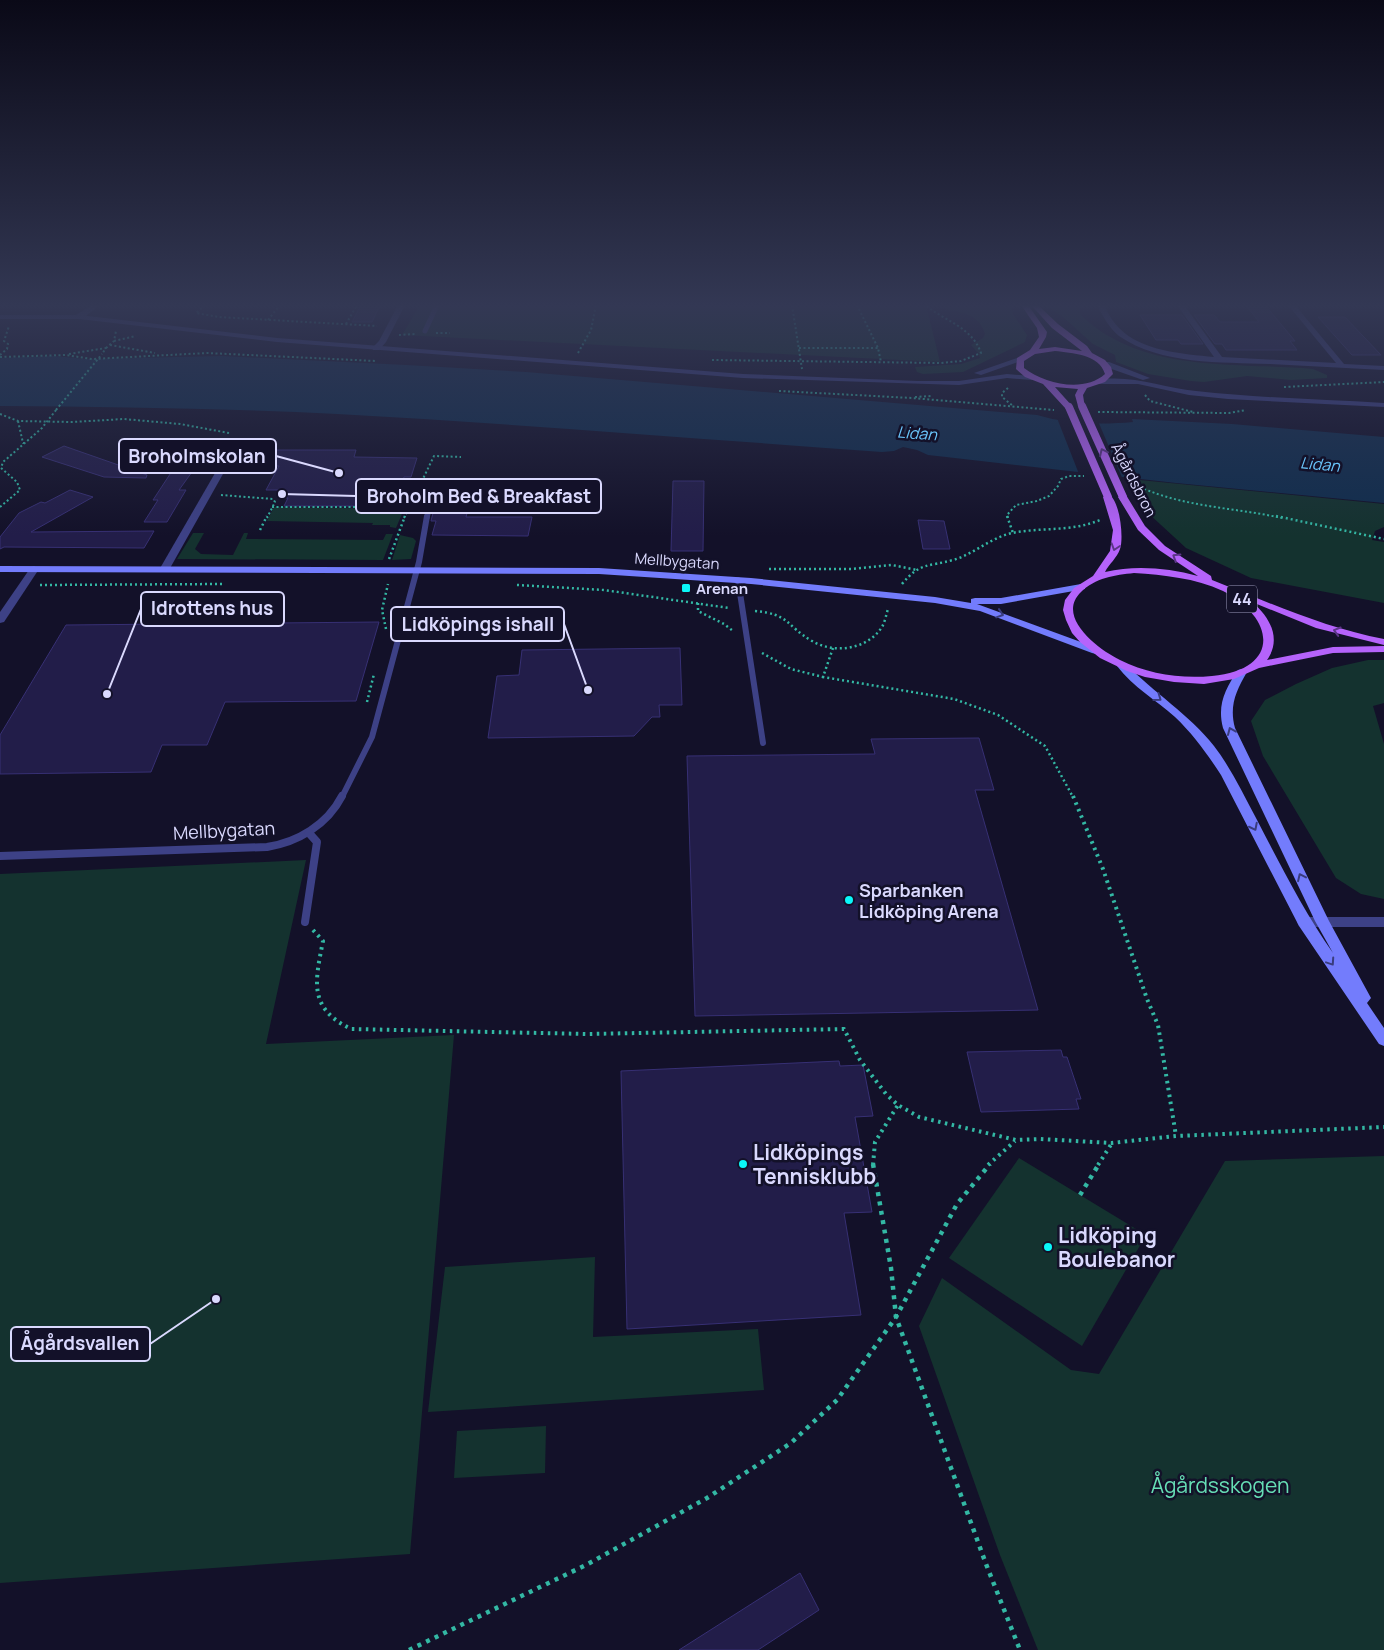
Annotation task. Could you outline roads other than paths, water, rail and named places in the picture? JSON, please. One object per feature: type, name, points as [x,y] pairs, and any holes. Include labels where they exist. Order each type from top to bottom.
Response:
[{"type":"main road","name":"44","points":[[1045,383],[1064,386],[1084,386],[1100,382]]},
{"type":"main road","name":"Ågårdsbron","points":[[1045,383],[1056,392],[1069,408],[1108,497],[1118,529],[1115,551],[1100,568],[1098,577]]},
{"type":"main road","name":"Ågårdsbron","points":[[1084,386],[1079,395],[1082,406],[1123,497],[1141,528],[1162,548],[1203,573],[1216,585]]},
{"type":"main road","name":"Mellbygatan","points":[[0,569],[599,571],[738,580],[935,600],[982,608],[1096,651]]},
{"type":"main road","name":"44","points":[[1154,570],[1189,576],[1216,585],[1232,593],[1256,610],[1268,630],[1270,640],[1264,658],[1256,665],[1242,672],[1216,679],[1186,680],[1164,678],[1122,666],[1084,642],[1070,622],[1069,603],[1074,594],[1081,587],[1098,577],[1115,572],[1154,570]]},
{"type":"main road","name":"Mellbygatan","points":[[935,600],[1001,601],[1081,587]]},
{"type":"main road","name":"44","points":[[1232,593],[1261,601],[1319,626],[1359,638],[1384,642]]},
{"type":"main road","name":"44","points":[[1256,665],[1333,650],[1384,649]]},
{"type":"main road","points":[[1122,666],[1140,685],[1180,715],[1210,749],[1228,775],[1304,922],[1384,1040]]},
{"type":"main road","points":[[1242,672],[1227,698],[1225,716],[1237,745],[1322,921],[1384,1034]]},
{"type":"street","points":[[898,382],[952,382]]},
{"type":"street","points":[[1100,382],[1138,382],[1189,393],[1384,405]]},
{"type":"street","points":[[1164,382],[1249,397]]},
{"type":"street","points":[[164,570],[237,442]]},
{"type":"street","points":[[0,620],[34,569]]},
{"type":"street","points":[[1304,922],[1384,922]]},
{"type":"lane","points":[[416,571],[428,509],[435,487]]},
{"type":"lane","name":"Mellbygatan","points":[[0,856],[268,847],[286,844],[309,833],[336,806],[372,737],[416,571]]},
{"type":"lane","points":[[738,580],[763,744]]},
{"type":"lane","points":[[306,922],[317,842],[309,833]]},
{"type":"water","name":"Lidan","points":[[0,382],[645,382],[1037,415],[1084,423],[1133,422],[1132,419],[1232,424],[1384,437],[1384,503],[1176,483],[928,455],[903,447],[894,451],[882,452],[473,422],[295,412],[0,406]]},
{"type":"place","name":"Broholmskolan","points":[[339,473]]},
{"type":"place","name":"Broholm Bed & Breakfast","points":[[282,494]]},
{"type":"place","name":"Arenan","points":[[686,588]]},
{"type":"place","name":"Lidköpings ishall","points":[[588,690]]},
{"type":"place","name":"Idrottens hus","points":[[107,694]]},
{"type":"place","name":"Sparbanken Lidköping Arena","points":[[849,900]]},
{"type":"place","name":"Lidköpings Tennisklubb","points":[[743,1164]]},
{"type":"place","name":"Lidköping Boulebanor","points":[[1048,1247]]},
{"type":"place","name":"Ågårdsvallen","points":[[216,1299]]},
{"type":"park label","name":"Ågårdsskogen","points":[[1220,1485]]}]
